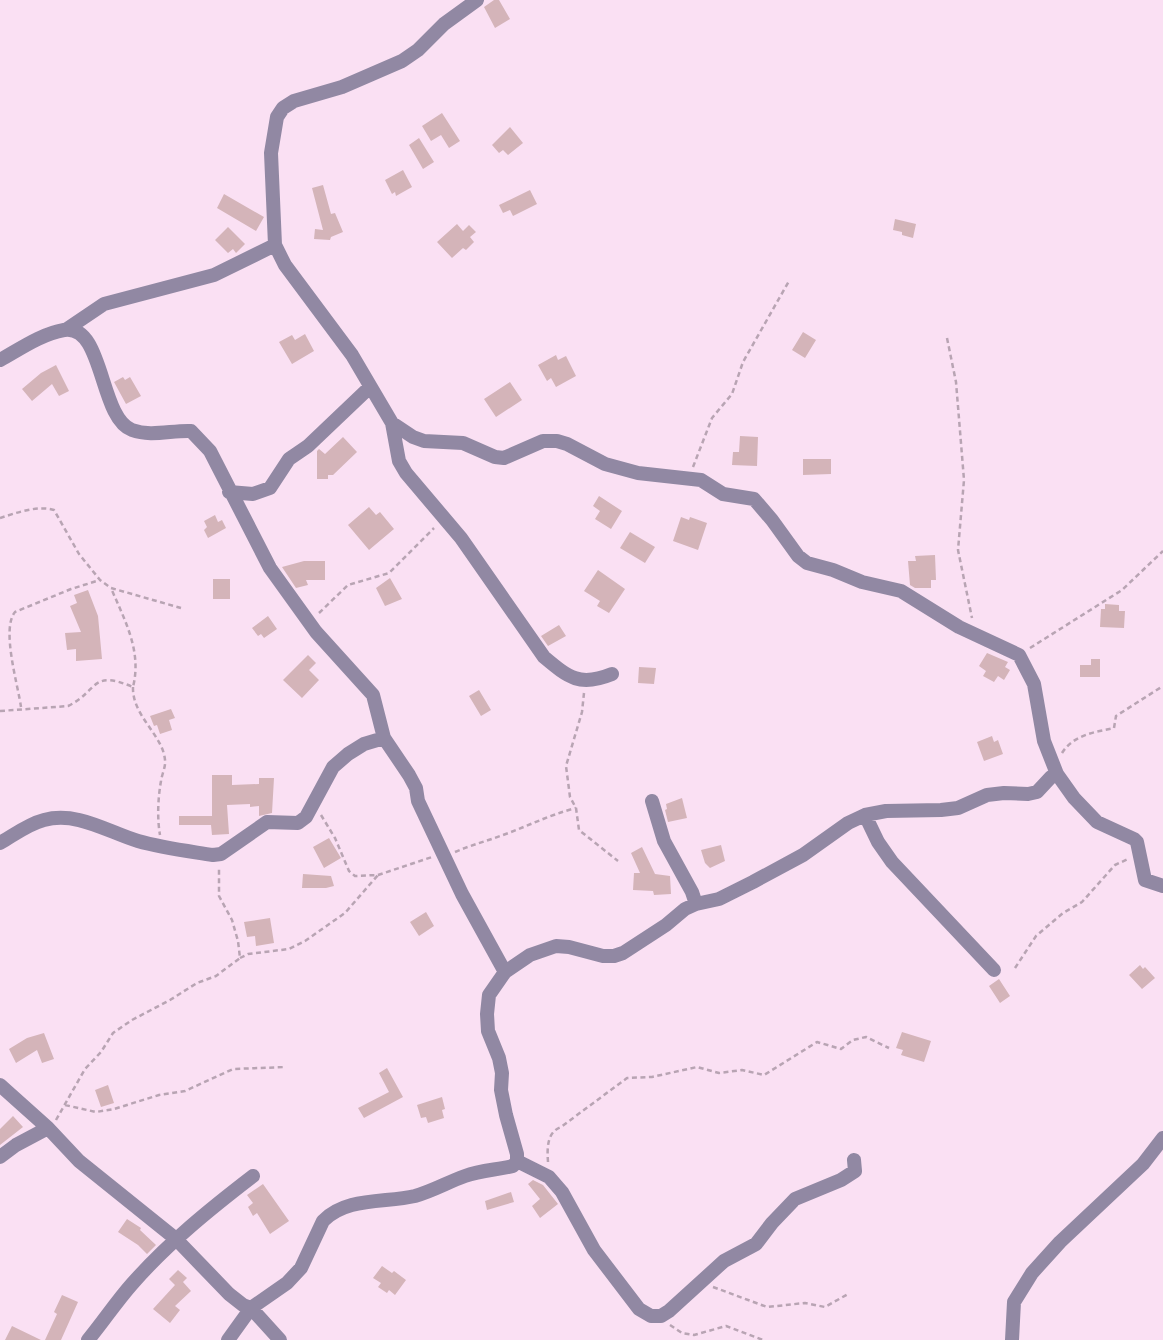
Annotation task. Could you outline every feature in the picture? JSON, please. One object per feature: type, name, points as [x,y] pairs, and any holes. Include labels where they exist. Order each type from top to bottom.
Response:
[{"type":"street","points":[[477,0],[444,24],[418,50],[402,61],[342,87],[294,100],[283,108],[277,117],[271,153],[275,245],[285,265],[352,355],[392,423],[399,461],[461,538],[544,657],[561,671],[592,682],[612,674]]},
{"type":"street","points":[[0,359],[42,337],[67,329],[104,304],[214,275],[275,245]]},
{"type":"street","points":[[67,329],[79,334],[97,360],[108,398],[119,422],[131,430],[146,433],[191,431],[210,451],[270,568],[340,661],[373,695],[384,738],[416,788],[418,801],[462,894],[505,972]]},
{"type":"street","points":[[229,492],[253,494],[270,488],[289,459],[308,446],[370,387]]},
{"type":"street","points":[[392,423],[424,441],[463,443],[495,457],[512,454],[532,443],[557,441],[605,464],[638,472],[689,477],[701,480],[723,494],[754,499],[807,564],[901,592],[975,635],[1019,655],[1034,684],[1044,741],[1055,770],[1074,798],[1097,822],[1137,842],[1145,880],[1163,886]]},
{"type":"street","points":[[0,843],[34,824],[61,818],[78,820],[138,841],[161,846],[213,855],[226,852],[267,822],[298,823],[306,817],[333,768],[364,744],[384,738]]},
{"type":"street","points":[[229,1340],[251,1308],[287,1283],[301,1268],[323,1221],[329,1215],[346,1207],[376,1200],[418,1195],[480,1171],[513,1166],[517,1161],[503,1103],[499,1058],[488,1031],[489,995],[505,972],[530,956],[556,946],[603,956],[623,953],[696,904],[719,899],[753,882],[803,855],[848,822],[865,815],[886,811],[958,808],[987,795],[1037,792],[1055,770]]},
{"type":"street","points":[[652,801],[664,841],[692,891],[696,904]]},
{"type":"street","points":[[865,815],[878,842],[892,862],[994,970]]},
{"type":"street","points":[[0,1086],[49,1129],[79,1161],[176,1239],[229,1294],[251,1308],[280,1340]]},
{"type":"street","points":[[0,1157],[16,1145],[49,1129]]},
{"type":"street","points":[[1013,1340],[1014,1302],[1032,1273],[1060,1242],[1143,1164],[1163,1138]]},
{"type":"street","points":[[517,1161],[534,1167],[549,1177],[562,1192],[594,1250],[626,1294],[645,1313],[661,1315],[669,1311],[724,1261],[756,1244],[795,1199],[841,1180],[855,1171],[854,1160]]},
{"type":"street","points":[[88,1340],[130,1286],[176,1239],[197,1219],[253,1176]]},
{"type":"path","points":[[689,477],[712,418],[732,394],[743,362],[789,281]]},
{"type":"path","points":[[947,338],[956,382],[964,480],[958,550],[975,635]]},
{"type":"path","points":[[0,518],[32,509],[54,510],[79,554],[111,589],[180,608]]},
{"type":"path","points":[[310,622],[348,585],[389,573],[444,518]]},
{"type":"path","points":[[1019,655],[1122,590],[1163,551]]},
{"type":"path","points":[[21,709],[10,645],[9,619],[15,612],[100,580]]},
{"type":"path","points":[[111,589],[137,654],[133,697],[149,730],[162,745],[166,761],[159,802],[161,846]]},
{"type":"path","points":[[0,711],[68,706],[76,702],[96,682],[105,679],[133,687]]},
{"type":"path","points":[[592,682],[584,693],[582,712],[566,766],[570,796],[576,808],[579,830],[618,861]]},
{"type":"path","points":[[1055,770],[1074,739],[1102,729],[1111,730],[1114,728],[1116,716],[1163,686]]},
{"type":"path","points":[[314,803],[335,838],[349,872],[355,876],[378,875],[443,853],[454,852],[526,826],[547,815],[576,808]]},
{"type":"path","points":[[213,855],[220,870],[219,896],[232,920],[240,958]]},
{"type":"path","points":[[1015,968],[1036,936],[1082,902],[1115,865],[1126,859],[1141,864]]},
{"type":"path","points":[[49,1129],[85,1069],[101,1052],[113,1033],[197,983],[216,976],[248,954],[289,949],[305,941],[345,913],[378,875]]},
{"type":"path","points":[[549,1177],[547,1157],[550,1134],[627,1077],[653,1077],[697,1066],[719,1073],[742,1070],[764,1075],[817,1042],[841,1049],[866,1037],[889,1048]]},
{"type":"path","points":[[65,1105],[96,1112],[114,1110],[159,1095],[186,1091],[233,1069],[286,1067]]},
{"type":"path","points":[[701,1281],[767,1307],[805,1303],[825,1307],[848,1294]]},
{"type":"path","points":[[661,1315],[682,1333],[694,1335],[726,1326],[763,1340]]},
{"type":"building","points":[[494,0],[499,0],[510,19],[495,28],[484,7]]},
{"type":"building","points":[[442,113],[460,141],[449,148],[441,135],[431,141],[422,126]]},
{"type":"building","points":[[510,127],[523,143],[508,155],[503,150],[499,153],[492,145]]},
{"type":"building","points":[[419,138],[434,162],[423,169],[409,145]]},
{"type":"building","points":[[403,170],[412,187],[396,196],[395,192],[392,194],[385,180]]},
{"type":"building","points":[[323,185],[331,214],[335,213],[343,232],[330,240],[314,239],[315,229],[323,230],[312,188]]},
{"type":"building","points":[[530,190],[537,204],[513,216],[510,210],[503,213],[499,205]]},
{"type":"building","points":[[224,194],[264,217],[256,231],[217,208]]},
{"type":"building","points":[[895,219],[916,224],[913,238],[893,230]]},
{"type":"building","points":[[457,224],[463,231],[469,225],[476,232],[470,237],[474,242],[452,258],[437,242]]},
{"type":"building","points":[[228,227],[245,244],[236,253],[233,249],[228,253],[215,240]]},
{"type":"building","points":[[803,332],[816,340],[805,358],[792,350]]},
{"type":"building","points":[[305,334],[314,351],[292,364],[279,342],[292,335],[295,340]]},
{"type":"building","points":[[556,355],[558,360],[566,356],[576,376],[556,387],[551,378],[547,381],[538,365]]},
{"type":"building","points":[[56,365],[69,391],[59,396],[52,384],[32,401],[22,389],[41,373]]},
{"type":"building","points":[[123,377],[125,380],[130,377],[141,396],[126,404],[114,382]]},
{"type":"building","points":[[510,382],[522,400],[496,417],[484,399]]},
{"type":"building","points":[[740,436],[758,437],[757,466],[732,465],[733,452],[739,452]]},
{"type":"building","points":[[343,437],[357,452],[333,475],[328,475],[328,479],[317,479],[317,451],[319,449],[325,454]]},
{"type":"building","points":[[803,459],[831,459],[831,474],[803,475]]},
{"type":"building","points":[[599,496],[622,511],[611,529],[595,519],[600,511],[593,506]]},
{"type":"building","points":[[369,507],[376,515],[380,512],[394,529],[369,550],[348,525]]},
{"type":"building","points":[[215,515],[218,522],[222,520],[226,528],[208,538],[204,521]]},
{"type":"building","points":[[681,517],[707,523],[698,550],[673,541]]},
{"type":"building","points":[[630,532],[655,547],[645,563],[620,548]]},
{"type":"building","points":[[935,555],[936,580],[931,580],[931,588],[915,588],[910,585],[908,561],[916,561],[915,556]]},
{"type":"building","points":[[304,561],[325,561],[325,580],[306,580],[308,585],[296,588],[282,567]]},
{"type":"building","points":[[598,570],[625,589],[609,613],[597,606],[600,601],[584,591]]},
{"type":"building","points":[[390,578],[402,599],[385,606],[376,588]]},
{"type":"building","points":[[213,579],[230,579],[230,599],[213,599]]},
{"type":"building","points":[[88,590],[98,616],[102,659],[76,661],[76,649],[67,650],[65,633],[81,632],[70,606],[77,603],[74,595]]},
{"type":"building","points":[[1105,604],[1119,605],[1119,611],[1125,611],[1124,628],[1100,627],[1101,609],[1105,609]]},
{"type":"building","points":[[268,616],[277,629],[264,638],[261,634],[258,636],[252,628]]},
{"type":"building","points":[[559,625],[566,636],[548,646],[541,636]]},
{"type":"building","points":[[987,653],[1008,662],[1005,667],[1010,670],[1004,680],[998,676],[994,682],[983,676],[986,671],[979,666]]},
{"type":"building","points":[[308,655],[316,663],[309,670],[319,680],[302,698],[283,680]]},
{"type":"building","points":[[1091,659],[1100,659],[1100,677],[1080,677],[1080,665],[1091,665]]},
{"type":"building","points":[[639,667],[656,668],[654,684],[638,683]]},
{"type":"building","points":[[479,690],[491,710],[481,716],[469,696]]},
{"type":"building","points":[[171,709],[175,718],[169,720],[172,730],[160,734],[150,716]]},
{"type":"building","points":[[992,736],[994,742],[998,740],[1003,754],[984,761],[977,742]]},
{"type":"building","points":[[212,775],[232,775],[232,785],[259,784],[259,778],[274,778],[272,813],[259,816],[259,806],[227,805],[229,834],[212,835],[211,825],[179,825],[179,816],[212,816]]},
{"type":"building","points":[[682,798],[687,818],[668,822],[666,804]]},
{"type":"building","points":[[329,838],[341,858],[324,868],[313,847]]},
{"type":"building","points":[[721,845],[725,861],[710,868],[705,863],[701,850]]},
{"type":"building","points":[[642,847],[655,874],[670,876],[671,894],[654,895],[653,891],[633,890],[634,873],[640,873],[631,853]]},
{"type":"building","points":[[303,874],[331,876],[334,886],[302,888]]},
{"type":"building","points":[[426,912],[434,926],[419,936],[410,922]]},
{"type":"building","points":[[270,918],[274,943],[256,946],[255,936],[247,937],[244,922]]},
{"type":"building","points":[[1140,965],[1155,978],[1142,989],[1129,975]]},
{"type":"building","points":[[999,979],[1010,996],[1000,1003],[989,986]]},
{"type":"building","points":[[902,1032],[931,1041],[924,1062],[901,1055],[903,1050],[896,1048]]},
{"type":"building","points":[[44,1033],[54,1059],[42,1063],[37,1050],[16,1063],[9,1049],[27,1038]]},
{"type":"building","points":[[387,1068],[403,1097],[364,1118],[358,1108],[389,1092],[379,1073]]},
{"type":"building","points":[[108,1085],[114,1103],[101,1107],[95,1090]]},
{"type":"building","points":[[442,1097],[444,1118],[428,1123],[426,1117],[421,1118],[417,1105]]},
{"type":"building","points":[[13,1116],[23,1127],[0,1145],[0,1129]]},
{"type":"building","points":[[533,1180],[543,1185],[558,1204],[540,1218],[532,1206],[540,1199],[528,1184]]},
{"type":"building","points":[[263,1184],[289,1221],[270,1234],[257,1213],[253,1216],[248,1207],[253,1203],[247,1195]]},
{"type":"building","points":[[511,1192],[514,1202],[487,1210],[485,1201]]},
{"type":"building","points":[[127,1219],[141,1228],[156,1245],[147,1254],[118,1232]]},
{"type":"building","points":[[382,1266],[406,1280],[395,1295],[378,1287],[381,1283],[373,1278]]},
{"type":"building","points":[[178,1270],[187,1278],[183,1282],[191,1291],[175,1306],[180,1310],[170,1323],[153,1309],[175,1285],[169,1279]]},
{"type":"building","points":[[62,1295],[78,1302],[61,1340],[45,1340],[57,1314],[54,1312]]},
{"type":"building","points":[[12,1326],[41,1340],[5,1340]]}]
